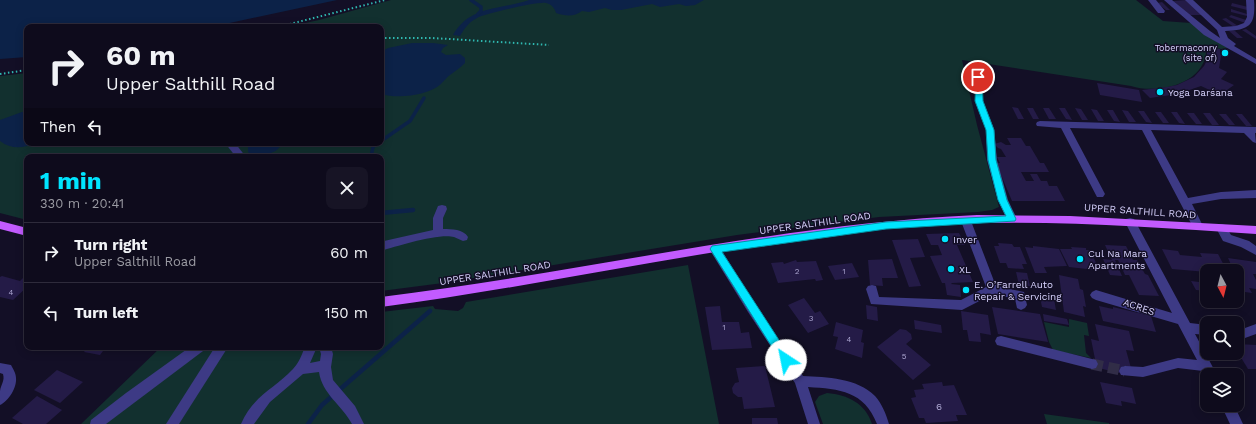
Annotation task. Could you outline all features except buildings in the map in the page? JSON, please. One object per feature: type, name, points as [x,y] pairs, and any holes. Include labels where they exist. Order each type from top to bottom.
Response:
[{"type":"main road","name":"UPPER SALTHILL ROAD","points":[[384,302],[472,289],[715,249],[886,225],[1067,218],[1256,230]]},
{"type":"main road","points":[[0,225],[24,231]]},
{"type":"street","points":[[1152,0],[1161,11]]},
{"type":"street","points":[[1168,0],[1207,34],[1256,62]]},
{"type":"street","points":[[1189,0],[1220,29],[1225,39],[1242,53]]},
{"type":"street","points":[[1220,29],[1246,27],[1250,22],[1252,14],[1250,0]]},
{"type":"street","points":[[978,65],[979,101],[990,130],[992,160],[1003,200],[1012,219]]},
{"type":"street","points":[[1040,124],[1251,130],[1256,140]]},
{"type":"street","points":[[1064,125],[1100,194]]},
{"type":"street","points":[[1145,128],[1198,226]]},
{"type":"street","points":[[232,146],[239,154]]},
{"type":"street","points":[[1186,202],[1227,194],[1256,194]]},
{"type":"street","points":[[438,233],[438,218],[442,209]]},
{"type":"street","points":[[966,221],[984,272],[990,284],[998,291],[1020,295],[1021,305]]},
{"type":"street","points":[[1130,222],[1208,368]]},
{"type":"street","points":[[1221,228],[1227,238],[1245,244],[1256,251]]},
{"type":"street","points":[[384,246],[394,241],[426,237],[438,233],[455,233],[463,237]]},
{"type":"street","points":[[715,249],[752,309],[800,381],[814,424]]},
{"type":"street","points":[[872,289],[875,301],[962,305],[994,288]]},
{"type":"street","name":"ACRES","points":[[1096,295],[1120,300],[1184,324],[1200,328]]},
{"type":"street","points":[[1244,333],[1256,329]]},
{"type":"street","points":[[1001,341],[1092,364]]},
{"type":"street","points":[[96,424],[130,397],[195,350]]},
{"type":"street","points":[[172,424],[220,350]]},
{"type":"street","points":[[247,424],[255,410],[266,398],[301,368],[310,350]]},
{"type":"street","points":[[326,350],[328,354],[324,365],[326,377],[336,393],[354,415],[358,424]]},
{"type":"street","points":[[1125,371],[1143,372],[1178,363],[1200,368]]},
{"type":"street","points":[[301,368],[314,368],[324,365]]},
{"type":"street","points":[[0,368],[8,369],[11,375],[10,383],[0,399]]},
{"type":"street","points":[[800,381],[832,383],[857,390],[872,403],[883,424]]},
{"type":"street","points":[[1231,412],[1237,424]]},
{"type":"path","points":[[290,24],[385,0]]},
{"type":"path","points":[[384,38],[432,38],[549,46]]},
{"type":"path","points":[[0,74],[24,70]]},
{"type":"green space","points":[[391,0],[1136,0],[1163,21],[1191,23],[1229,48],[1221,49],[1206,46],[1205,59],[1199,69],[1191,77],[1168,87],[1155,89],[962,60],[977,125],[999,207],[992,210],[978,212],[879,217],[737,235],[443,283],[384,291],[384,154],[24,154],[24,219],[0,213],[0,76],[24,73],[24,146],[384,146],[384,24],[301,24]]},
{"type":"green space","points":[[688,265],[719,424],[81,424],[158,350],[384,350],[384,312],[433,306],[435,309],[458,311],[463,308],[466,302]]},
{"type":"green space","points":[[1069,319],[1087,323],[1089,336],[1084,335],[1086,353],[1091,358],[1053,350],[1049,342],[1044,322],[1069,327]]},
{"type":"green space","points":[[827,393],[849,398],[855,401],[865,411],[872,424],[823,424],[815,402],[819,396]]},
{"type":"green space","points":[[1044,414],[1109,423],[1109,424],[1047,424]]},
{"type":"water","points":[[0,0],[337,0],[225,24],[24,24],[24,57],[0,59]]},
{"type":"water","points":[[529,0],[704,0],[695,5],[686,6],[679,4],[660,7],[652,4],[621,10],[605,8],[589,12],[582,11],[569,15],[556,13],[551,5],[546,3],[533,4],[482,16],[469,24],[460,36],[453,35],[460,25],[477,13]]},
{"type":"water","points":[[412,43],[448,45],[443,48],[441,52],[446,55],[460,54],[465,58],[465,63],[441,84],[428,91],[420,94],[404,96],[384,94],[384,50],[388,48]]},
{"type":"water","points":[[24,112],[24,146],[27,146],[13,147],[0,141],[0,120]]},
{"type":"water","points":[[248,146],[280,146],[274,152],[266,154],[250,154],[248,152]]},
{"type":"waterway","points":[[471,0],[481,7],[481,11],[478,14]]},
{"type":"waterway","points":[[384,139],[410,121],[424,98]]},
{"type":"waterway","points":[[372,154],[374,146]]},
{"type":"waterway","points":[[384,213],[413,210]]},
{"type":"waterway","points":[[308,424],[322,405],[430,311]]},
{"type":"tunnel","points":[[1092,364],[1125,371]]},
{"type":"place","name":"Tobermaconry (site of)","points":[[1225,53]]},
{"type":"place","name":"Yoga Darśana","points":[[1160,92]]},
{"type":"place","name":"Inver","points":[[945,239]]},
{"type":"place","name":"Cul Na Mara Apartments","points":[[1080,259]]},
{"type":"place","name":"XL","points":[[951,269]]},
{"type":"place","name":"E. O’Farrell Auto Repair & Servicing","points":[[966,290]]},
{"type":"route","points":[[786,360],[715,249],[886,225],[1012,219],[1003,200],[992,160],[990,130],[979,101],[978,77]]}]
